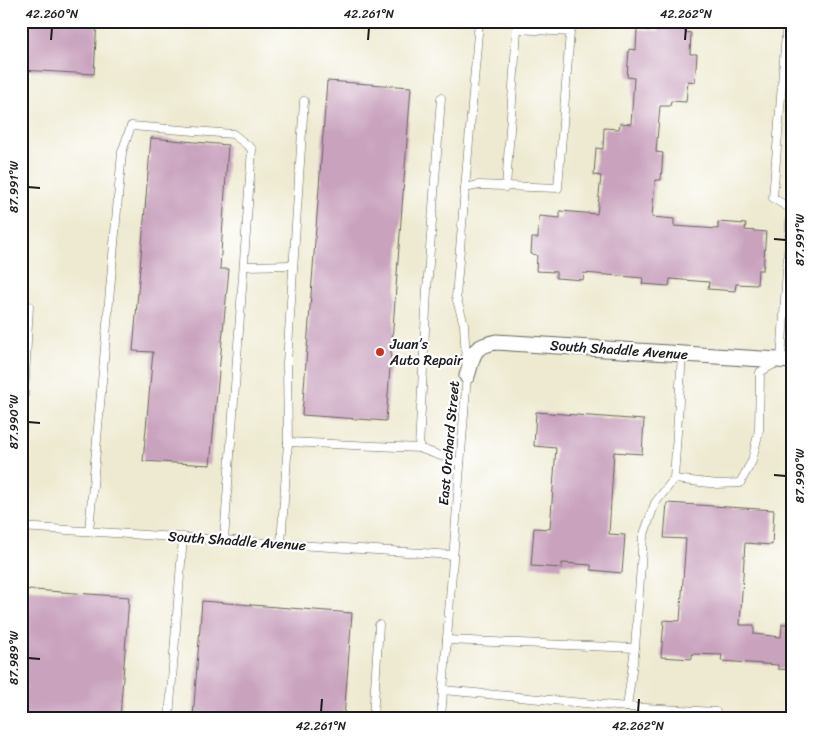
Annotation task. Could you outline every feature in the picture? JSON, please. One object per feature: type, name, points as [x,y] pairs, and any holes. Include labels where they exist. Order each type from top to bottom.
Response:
[{"type":"street","name":"South Shaddle Avenue","points":[[467,376],[476,349],[481,345],[496,342],[787,361]]},
{"type":"lane","name":"East Orchard Street","points":[[441,718],[467,376],[464,324],[456,297],[478,21]]},
{"type":"lane","points":[[674,479],[718,484],[740,483],[752,461],[759,430],[760,372],[787,361],[791,208],[772,198],[787,21]]},
{"type":"lane","points":[[465,188],[479,185],[506,187],[558,188],[570,32],[517,29],[506,187]]},
{"type":"lane","points":[[419,448],[427,290],[442,98]]},
{"type":"lane","points":[[281,544],[288,442],[287,363],[304,101]]},
{"type":"lane","points":[[89,531],[122,152],[131,126],[234,134],[252,149],[224,540]]},
{"type":"lane","points":[[244,266],[293,265]]},
{"type":"lane","points":[[21,448],[29,306]]},
{"type":"lane","points":[[627,707],[635,648],[643,537],[655,503],[674,479],[682,354]]},
{"type":"lane","points":[[288,442],[419,448],[460,463]]},
{"type":"lane","name":"South Shaddle Avenue","points":[[21,527],[453,555]]},
{"type":"lane","points":[[170,718],[183,538]]},
{"type":"lane","points":[[373,718],[379,625]]},
{"type":"lane","points":[[447,640],[635,648]]},
{"type":"lane","points":[[443,690],[627,707],[716,712],[715,718]]},
{"type":"building","points":[[21,21],[97,21],[94,74],[21,70]]},
{"type":"building","points":[[660,21],[685,21],[685,32],[691,33],[690,54],[697,54],[695,82],[688,81],[686,102],[671,101],[670,106],[660,106],[656,152],[663,153],[661,180],[655,180],[652,217],[674,219],[674,226],[718,229],[718,222],[746,224],[745,230],[766,232],[763,270],[758,270],[757,285],[736,284],[735,291],[708,289],[709,282],[670,279],[669,286],[642,284],[643,278],[584,273],[583,280],[556,278],[556,272],[536,271],[537,255],[531,254],[532,238],[538,238],[539,216],[560,218],[560,211],[597,214],[601,176],[594,175],[596,148],[603,149],[604,128],[619,129],[620,123],[631,124],[634,78],[627,77],[629,49],[636,50],[637,29],[659,31]]},
{"type":"building","points":[[327,81],[411,87],[386,421],[302,415]]},
{"type":"building","points":[[151,138],[228,145],[220,269],[229,269],[210,465],[143,461],[153,352],[133,351]]},
{"type":"building","points":[[536,412],[644,420],[642,454],[614,452],[609,534],[625,535],[622,573],[591,570],[591,565],[562,563],[562,568],[531,566],[534,528],[550,529],[556,448],[534,446]]},
{"type":"building","points":[[667,503],[774,510],[772,545],[745,543],[740,625],[754,625],[754,634],[781,637],[782,624],[793,624],[793,670],[778,669],[778,665],[721,661],[722,655],[692,654],[692,659],[661,657],[664,620],[680,621],[686,539],[664,538]]},
{"type":"building","points":[[21,589],[129,597],[120,718],[21,718]]},
{"type":"building","points":[[202,601],[352,613],[344,718],[193,718]]},
{"type":"place","name":"Juan’s Auto Repair","points":[[380,352]]}]
